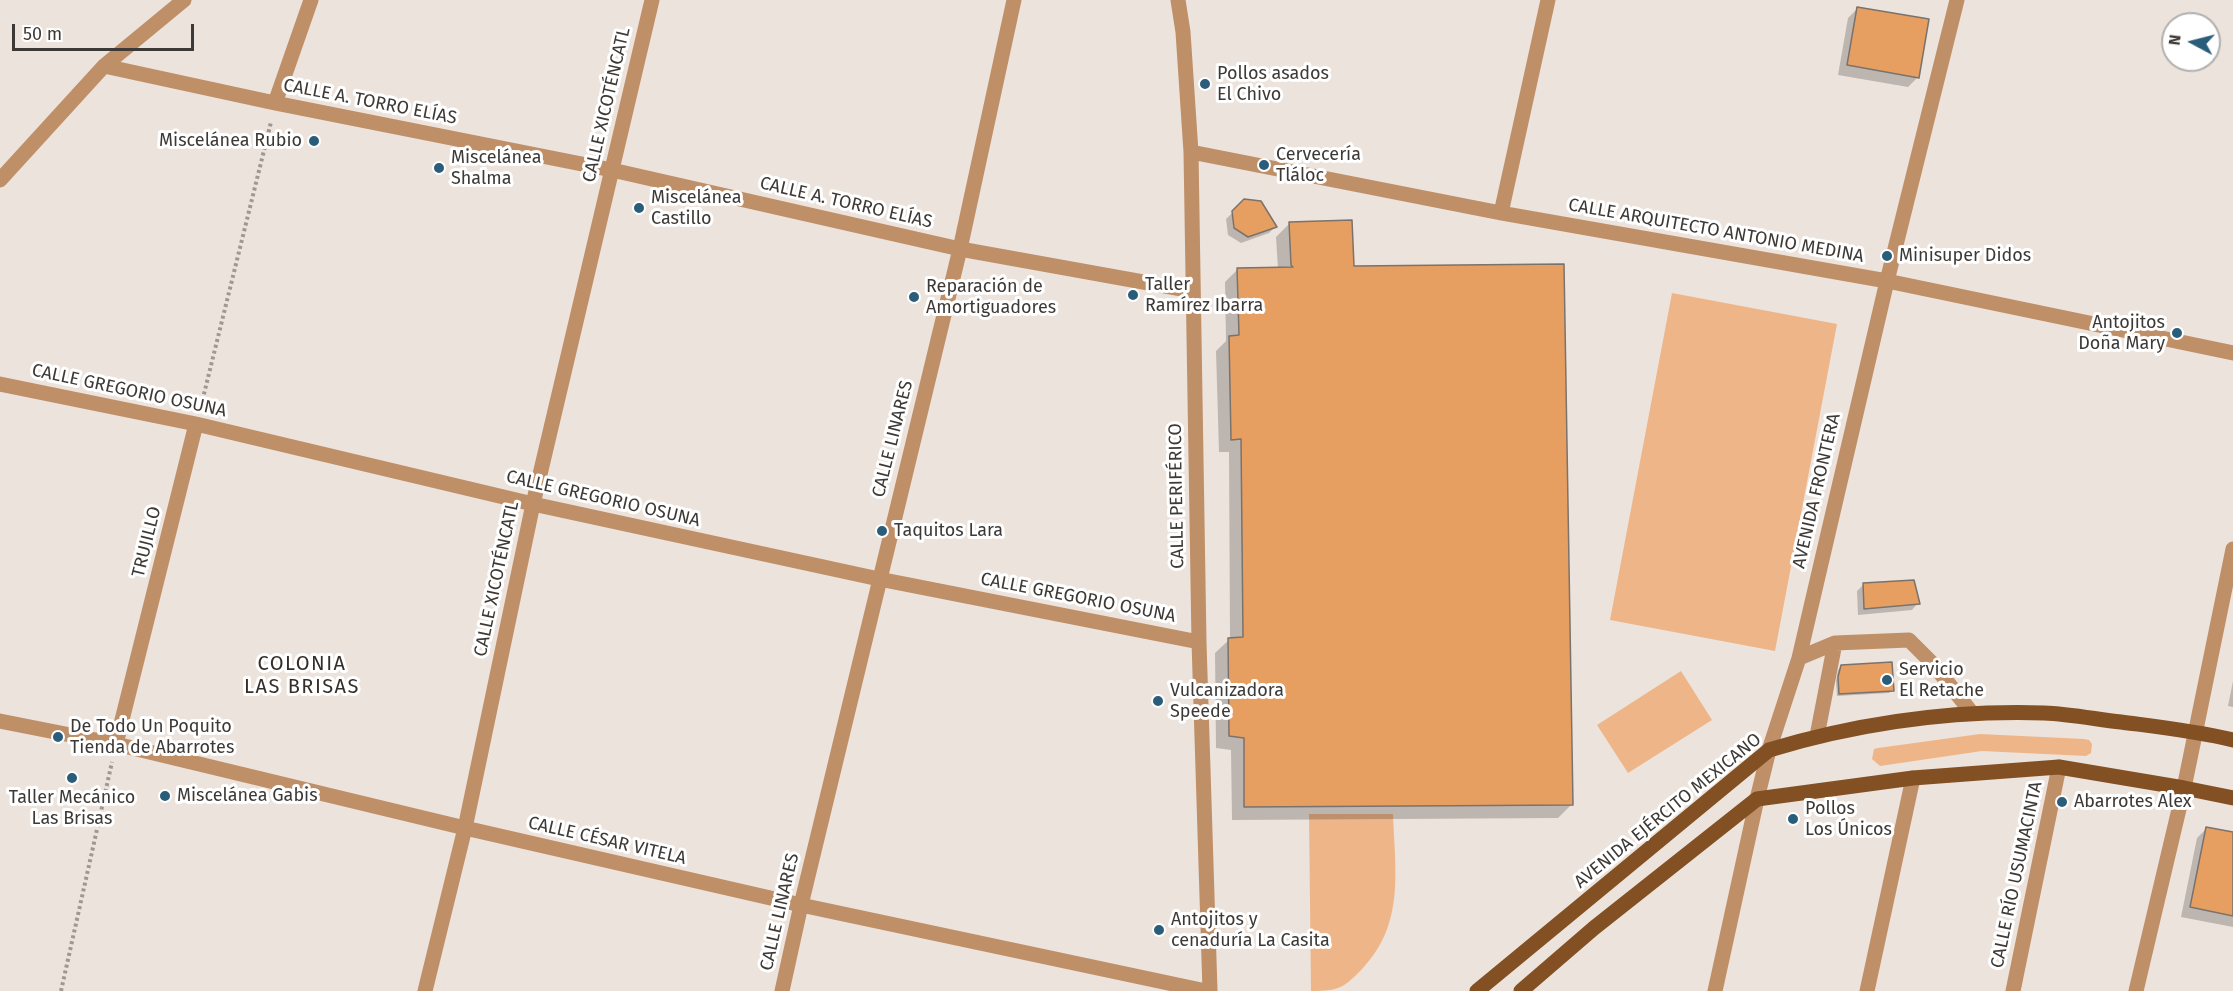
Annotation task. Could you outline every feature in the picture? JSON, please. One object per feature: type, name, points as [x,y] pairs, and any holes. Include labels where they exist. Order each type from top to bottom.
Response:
[{"type":"main road","name":"AVENIDA EJÉRCITO MEXICANO","points":[[1477,991],[1769,750],[1817,736],[1912,718],[1972,712],[2046,713],[2195,731],[2233,740]]},
{"type":"main road","points":[[1521,991],[1594,928],[1757,799],[1913,778],[2059,767],[2233,798]]},
{"type":"street","points":[[0,180],[104,66],[184,0]]},
{"type":"street","points":[[276,103],[311,0]]},
{"type":"street","name":"CALLE XICOTÉNCATL","points":[[425,991],[465,828],[533,504],[652,0]]},
{"type":"street","name":"CALLE LINARES","points":[[782,991],[960,249],[1014,0]]},
{"type":"street","name":"CALLE PERIFÉRICO","points":[[1178,0],[1183,32],[1191,152],[1199,642],[1208,991]]},
{"type":"street","points":[[1502,213],[1548,0]]},
{"type":"street","name":"AVENIDA FRONTERA","points":[[1715,991],[1769,750],[1798,658],[1887,281],[1958,0]]},
{"type":"street","name":"CALLE A. TORRO ELÍAS","points":[[104,66],[612,170],[960,249],[1193,291]]},
{"type":"street","name":"CALLE ARQUITECTO ANTONIO MEDINA","points":[[1191,152],[1502,213],[1887,281],[2233,353]]},
{"type":"street","name":"CALLE GREGORIO OSUNA","points":[[0,384],[196,424],[533,504],[879,579],[1199,642]]},
{"type":"street","name":"TRUJILLO","points":[[116,744],[196,424]]},
{"type":"street","points":[[2136,991],[2184,788],[2233,549]]},
{"type":"street","points":[[1798,658],[1835,643],[1909,640],[1934,664],[1972,712]]},
{"type":"street","points":[[1817,736],[1835,643]]},
{"type":"street","name":"CALLE CÉSAR VITELA","points":[[0,721],[116,744],[465,828],[801,905],[1208,991]]},
{"type":"street","name":"CALLE RÍO USUMACINTA","points":[[2013,991],[2059,767]]},
{"type":"street","points":[[1867,991],[1913,778]]},
{"type":"path","points":[[196,424],[276,103]]},
{"type":"path","points":[[61,991],[116,744]]},
{"type":"shaded area","points":[[1672,293],[1837,324],[1775,651],[1610,620]]},
{"type":"shaded area","points":[[1681,671],[1712,720],[1628,773],[1597,725]]},
{"type":"shaded area","points":[[1980,734],[2084,739],[2089,740],[2092,744],[2091,753],[2086,756],[1982,751],[1880,766],[1872,759],[1874,749],[1878,748]]},
{"type":"shaded area","points":[[1309,814],[1393,814],[1394,895],[1386,933],[1376,951],[1356,975],[1346,984],[1328,990],[1311,991]]},
{"type":"building","points":[[1857,7],[1929,19],[1919,78],[1847,65]]},
{"type":"building","points":[[1244,199],[1261,201],[1277,227],[1248,237],[1234,228],[1232,211]]},
{"type":"building","points":[[1352,220],[1354,266],[1564,264],[1573,805],[1244,807],[1244,738],[1229,736],[1228,638],[1243,637],[1241,439],[1231,440],[1229,336],[1239,335],[1237,268],[1293,267],[1291,265],[1289,222]]},
{"type":"building","points":[[1914,580],[1920,604],[1864,609],[1863,583]]},
{"type":"building","points":[[1892,662],[1894,691],[1839,694],[1838,677],[1841,665]]},
{"type":"building","points":[[2206,827],[2233,832],[2233,916],[2190,907]]},
{"type":"place","name":"Pollos asados El Chivo","points":[[1205,84]]},
{"type":"place","name":"Miscelánea Rubio","points":[[314,141]]},
{"type":"place","name":"Cervecería Tláloc","points":[[1264,165]]},
{"type":"place","name":"Miscelánea Shalma","points":[[439,168]]},
{"type":"place","name":"Miscelánea Castillo","points":[[639,208]]},
{"type":"place","name":"Minisuper Didos","points":[[1887,256]]},
{"type":"place","name":"Taller Ramírez Ibarra","points":[[1133,295]]},
{"type":"place","name":"Reparación de Amortiguadores","points":[[914,297]]},
{"type":"place","name":"Antojitos Doña Mary","points":[[2177,333]]},
{"type":"place","name":"Taquitos Lara","points":[[882,531]]},
{"type":"place","name":"Servicio El Retache","points":[[1887,680]]},
{"type":"place","name":"Vulcanizadora Speede","points":[[1158,701]]},
{"type":"place","name":"De Todo Un Poquito Tienda de Abarrotes","points":[[58,737]]},
{"type":"place","name":"Taller Mecánico Las Brisas","points":[[72,778]]},
{"type":"place","name":"Miscelánea Gabis","points":[[165,796]]},
{"type":"place","name":"Abarrotes Alex","points":[[2062,802]]},
{"type":"place","name":"Pollos Los Únicos","points":[[1793,819]]},
{"type":"place","name":"Antojitos y cenaduría La Casita","points":[[1159,930]]},
{"type":"district","name":"COLONIA LAS BRISAS","points":[[302,676]]}]
